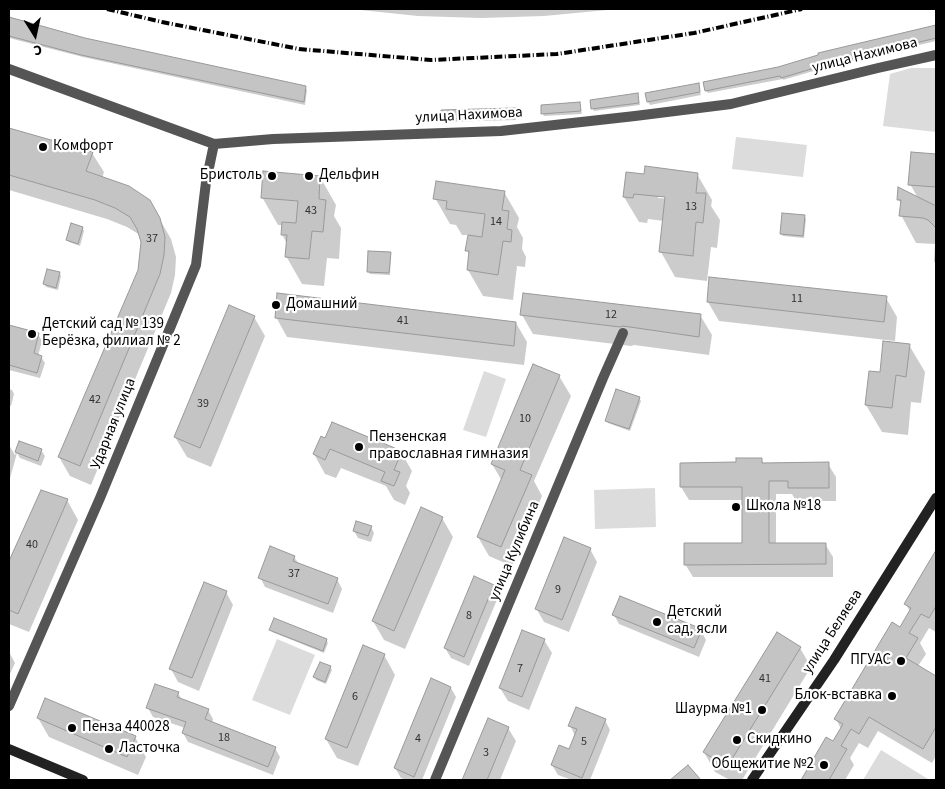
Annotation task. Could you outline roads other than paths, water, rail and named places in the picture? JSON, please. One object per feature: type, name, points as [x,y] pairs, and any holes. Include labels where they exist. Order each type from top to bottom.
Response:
[{"type":"main road","name":"улица Беляева","points":[[752,780],[830,666],[936,498]]},
{"type":"main road","points":[[9,749],[83,780]]},
{"type":"street","name":"улица Нахимова","points":[[9,69],[214,144],[273,139],[501,131],[635,116],[731,104],[936,55]]},
{"type":"street","name":"Ударная улица","points":[[9,706],[100,498],[196,265],[206,182],[214,144]]},
{"type":"street","name":"улица Кулибина","points":[[435,780],[623,333]]},
{"type":"railway","points":[[107,9],[162,22],[299,49],[431,60],[557,54],[694,33],[802,9]]},
{"type":"place","name":"Комфорт","points":[[43,147]]},
{"type":"place","name":"Бристоль","points":[[272,176]]},
{"type":"place","name":"Дельфин","points":[[309,176]]},
{"type":"place","name":"Домашний","points":[[276,305]]},
{"type":"place","name":"Детский сад № 139 Берёзка, филиал № 2","points":[[32,334]]},
{"type":"place","name":"Пензенская православная гимназия","points":[[359,447]]},
{"type":"place","name":"Школа №18","points":[[736,507]]},
{"type":"place","name":"Детский сад, ясли","points":[[657,622]]},
{"type":"place","name":"ПГУАС","points":[[901,661]]},
{"type":"place","name":"Блок-вставка","points":[[892,696]]},
{"type":"place","name":"Шаурма №1","points":[[762,710]]},
{"type":"place","name":"Пенза 440028","points":[[72,728]]},
{"type":"place","name":"Скидкино","points":[[737,740]]},
{"type":"place","name":"Ласточка","points":[[109,749]]},
{"type":"place","name":"Общежитие №2","points":[[824,765]]}]
